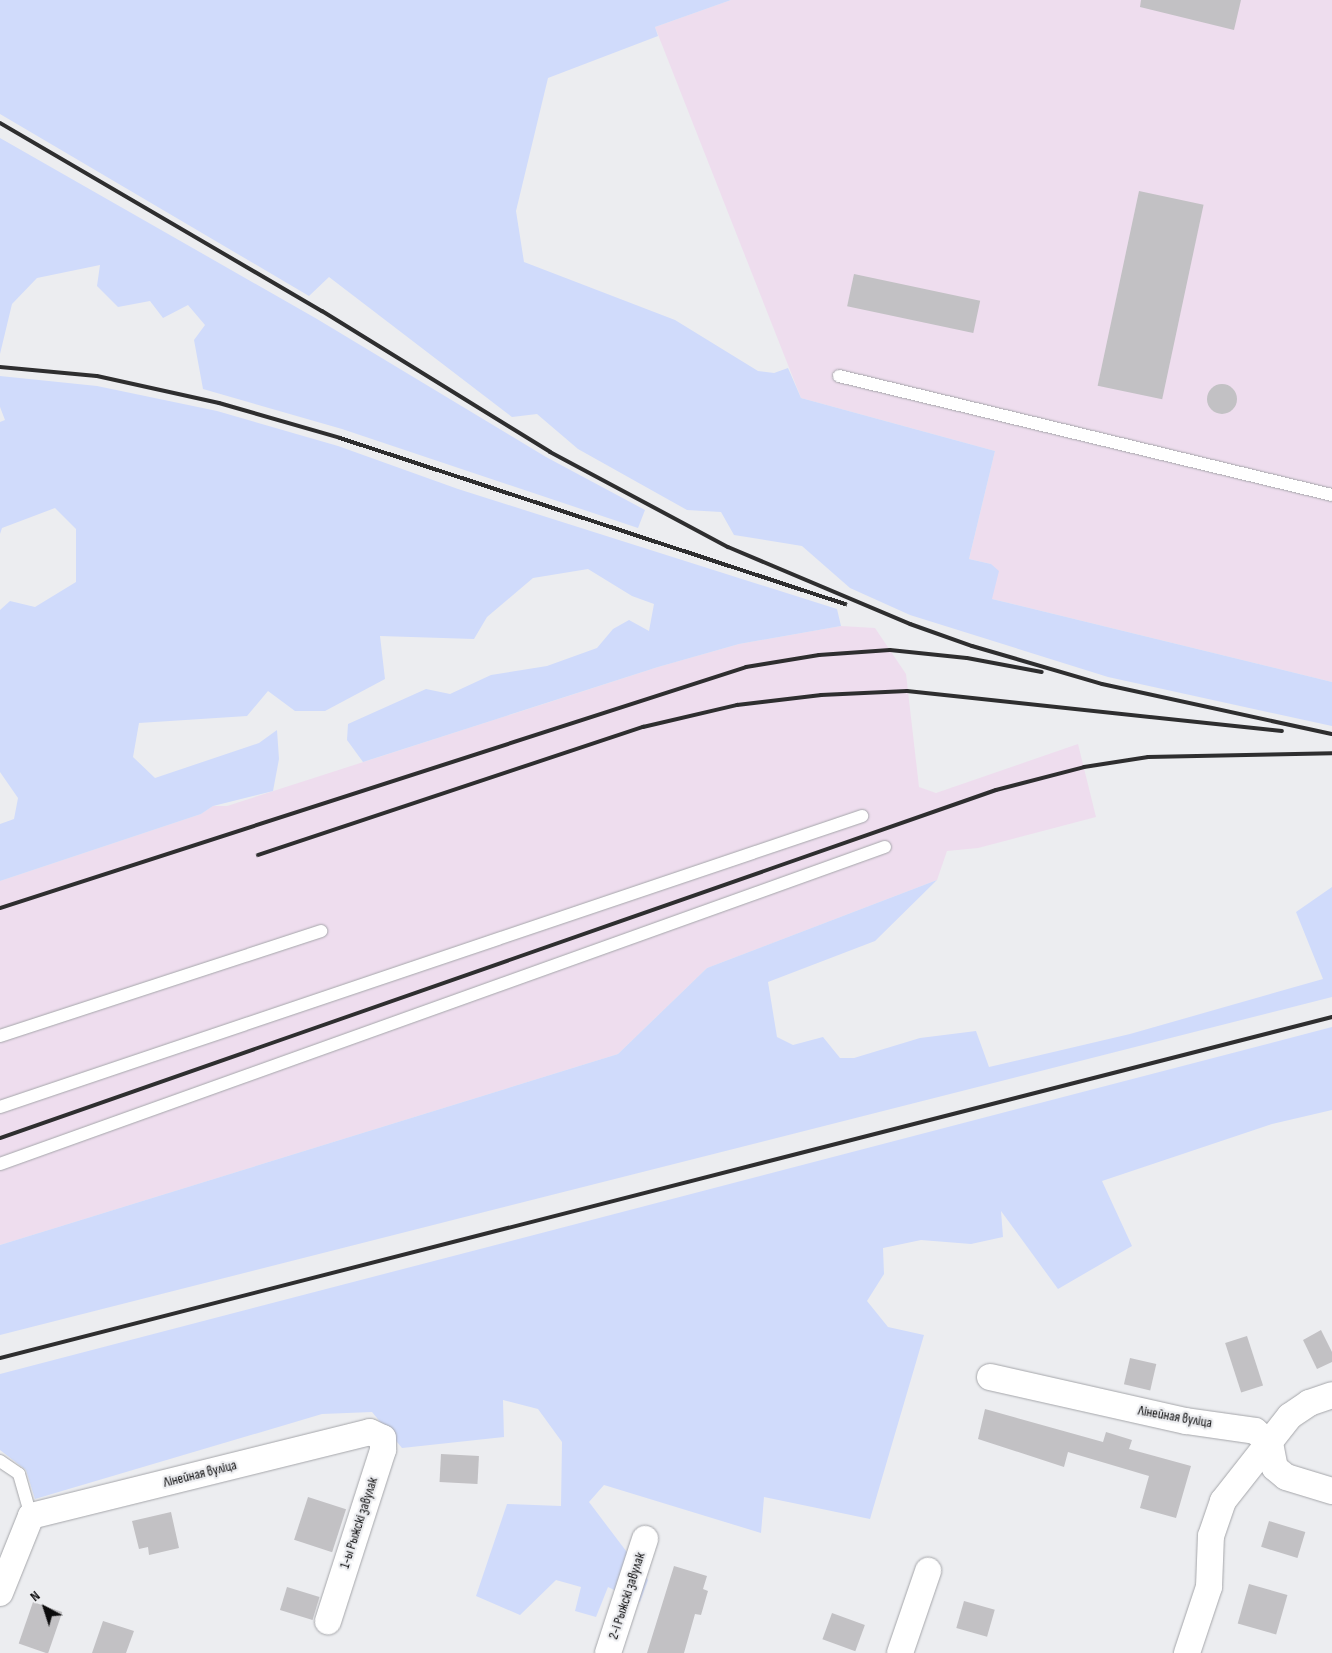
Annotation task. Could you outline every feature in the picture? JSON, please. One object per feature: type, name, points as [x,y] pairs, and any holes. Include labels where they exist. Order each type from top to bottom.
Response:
[{"type":"street","name":"Лінейная вуліца","points":[[990,1377],[1186,1421],[1255,1430],[1270,1443]]},
{"type":"street","points":[[1188,1653],[1208,1587],[1211,1536],[1223,1501],[1290,1416],[1309,1403],[1332,1394]]},
{"type":"street","name":"Лінейная вуліца","points":[[31,1516],[370,1432]]},
{"type":"street","name":"1-ы Рыжскі завулак","points":[[328,1620],[383,1450],[383,1438],[370,1432]]},
{"type":"street","points":[[1270,1443],[1275,1468],[1286,1477],[1332,1491]]},
{"type":"street","points":[[0,1593],[31,1516]]},
{"type":"street","name":"2-і Рыжскі завулак","points":[[608,1653],[646,1539]]},
{"type":"street","points":[[900,1653],[928,1571]]},
{"type":"lane","points":[[839,376],[1332,495]]},
{"type":"lane","points":[[0,1107],[862,816]]},
{"type":"lane","points":[[0,1164],[885,847]]},
{"type":"lane","points":[[0,1036],[322,931]]},
{"type":"lane","points":[[0,1461],[19,1474],[31,1516]]},
{"type":"shaded area","points":[[0,0],[731,0],[655,27],[658,36],[548,78],[516,211],[524,262],[675,320],[758,371],[774,373],[788,368],[801,398],[995,451],[969,559],[991,564],[999,571],[992,599],[1332,682],[1332,726],[1108,677],[910,615],[850,588],[802,546],[734,535],[721,512],[687,510],[578,449],[537,414],[512,417],[329,277],[309,296],[0,114]]},
{"type":"shaded area","points":[[731,0],[1332,0],[1332,682],[992,599],[991,564],[969,559],[995,451],[801,398],[655,27]]},
{"type":"shaded area","points":[[0,138],[317,319],[546,457],[645,510],[638,528],[342,429],[203,389],[194,340],[205,325],[188,305],[163,318],[150,301],[118,307],[97,286],[100,265],[37,278],[12,304],[0,354]]},
{"type":"shaded area","points":[[0,376],[97,386],[217,411],[338,446],[458,489],[837,609],[841,626],[739,644],[658,667],[363,762],[347,740],[348,724],[426,689],[450,694],[491,675],[547,666],[597,648],[613,629],[629,620],[649,631],[654,604],[632,596],[588,569],[533,578],[487,617],[474,639],[380,636],[385,679],[325,711],[295,711],[268,691],[247,716],[139,723],[133,757],[155,778],[259,743],[277,730],[279,759],[273,791],[213,806],[201,814],[0,881],[0,824],[14,819],[18,798],[0,772],[0,610],[10,601],[35,607],[76,582],[76,529],[55,508],[2,528],[0,534],[0,422],[5,420],[0,407]]},
{"type":"shaded area","points":[[841,626],[875,628],[906,674],[919,787],[936,793],[1078,744],[1096,817],[978,848],[947,851],[937,880],[707,968],[618,1054],[0,1245],[0,881],[201,814],[213,806],[227,806],[658,667],[739,644]]},
{"type":"shaded area","points":[[937,880],[875,941],[768,982],[777,1037],[793,1045],[823,1037],[840,1058],[854,1058],[920,1038],[976,1031],[989,1067],[1130,1034],[1323,979],[1296,912],[1332,887],[1332,997],[0,1335],[0,1245],[618,1054],[707,968]]},
{"type":"shaded area","points":[[1332,1027],[1332,1110],[1272,1124],[1102,1181],[1132,1246],[1058,1289],[1001,1211],[1003,1237],[971,1244],[921,1240],[883,1248],[884,1274],[867,1301],[888,1327],[924,1335],[870,1519],[764,1497],[761,1533],[604,1485],[589,1502],[648,1580],[640,1602],[608,1587],[596,1617],[575,1611],[581,1587],[556,1580],[520,1615],[476,1596],[507,1504],[561,1506],[562,1442],[538,1409],[503,1400],[504,1437],[402,1448],[372,1412],[322,1414],[35,1499],[26,1470],[0,1450],[0,1374]]},
{"type":"building","points":[[1141,0],[1241,0],[1234,30],[1140,7]]},
{"type":"building","points":[[1139,191],[1204,205],[1162,399],[1098,386]]},
{"type":"building","points":[[854,274],[980,301],[973,333],[847,306]]},
{"type":"building","points":[[1222,384],[1228,385],[1236,393],[1236,405],[1228,413],[1222,414],[1216,413],[1208,405],[1207,399],[1208,393],[1216,385]]},
{"type":"building","points":[[1321,1330],[1332,1352],[1332,1362],[1317,1369],[1303,1340]]},
{"type":"building","points":[[1247,1336],[1263,1385],[1241,1393],[1225,1343]]},
{"type":"building","points":[[1130,1358],[1156,1364],[1150,1390],[1124,1384]]},
{"type":"building","points":[[985,1409],[1103,1442],[1106,1432],[1132,1440],[1129,1449],[1191,1466],[1176,1518],[1140,1508],[1149,1476],[1068,1452],[1064,1467],[978,1439]]},
{"type":"building","points":[[441,1454],[479,1456],[477,1484],[440,1482]]},
{"type":"building","points":[[308,1497],[346,1509],[332,1552],[294,1540]]},
{"type":"building","points":[[171,1512],[179,1548],[149,1555],[148,1547],[139,1549],[132,1521]]},
{"type":"building","points":[[1269,1521],[1305,1532],[1297,1558],[1261,1547]]},
{"type":"building","points":[[674,1566],[707,1576],[703,1589],[708,1591],[701,1615],[695,1614],[684,1653],[647,1653]]},
{"type":"building","points":[[1249,1584],[1287,1595],[1276,1634],[1238,1623]]},
{"type":"building","points":[[287,1587],[320,1597],[312,1620],[280,1610]]},
{"type":"building","points":[[964,1601],[995,1610],[987,1637],[956,1628]]},
{"type":"building","points":[[33,1602],[62,1612],[48,1653],[19,1644]]},
{"type":"building","points":[[832,1613],[865,1625],[855,1651],[822,1639]]},
{"type":"building","points":[[103,1621],[134,1631],[126,1653],[92,1653]]},
{"type":"railway","points":[[0,123],[322,311],[550,452],[728,547],[910,624],[972,646],[1102,684],[1332,734]]},
{"type":"railway","points":[[0,367],[97,376],[219,403],[340,438],[845,604]]},
{"type":"railway","points":[[0,908],[746,667],[819,655],[890,650],[967,658],[1042,672]]},
{"type":"railway","points":[[258,855],[643,727],[737,705],[821,695],[907,691],[1282,731]]},
{"type":"railway","points":[[0,1138],[996,790],[1084,767],[1148,757],[1332,753]]},
{"type":"railway","points":[[0,1358],[1332,1017]]}]
